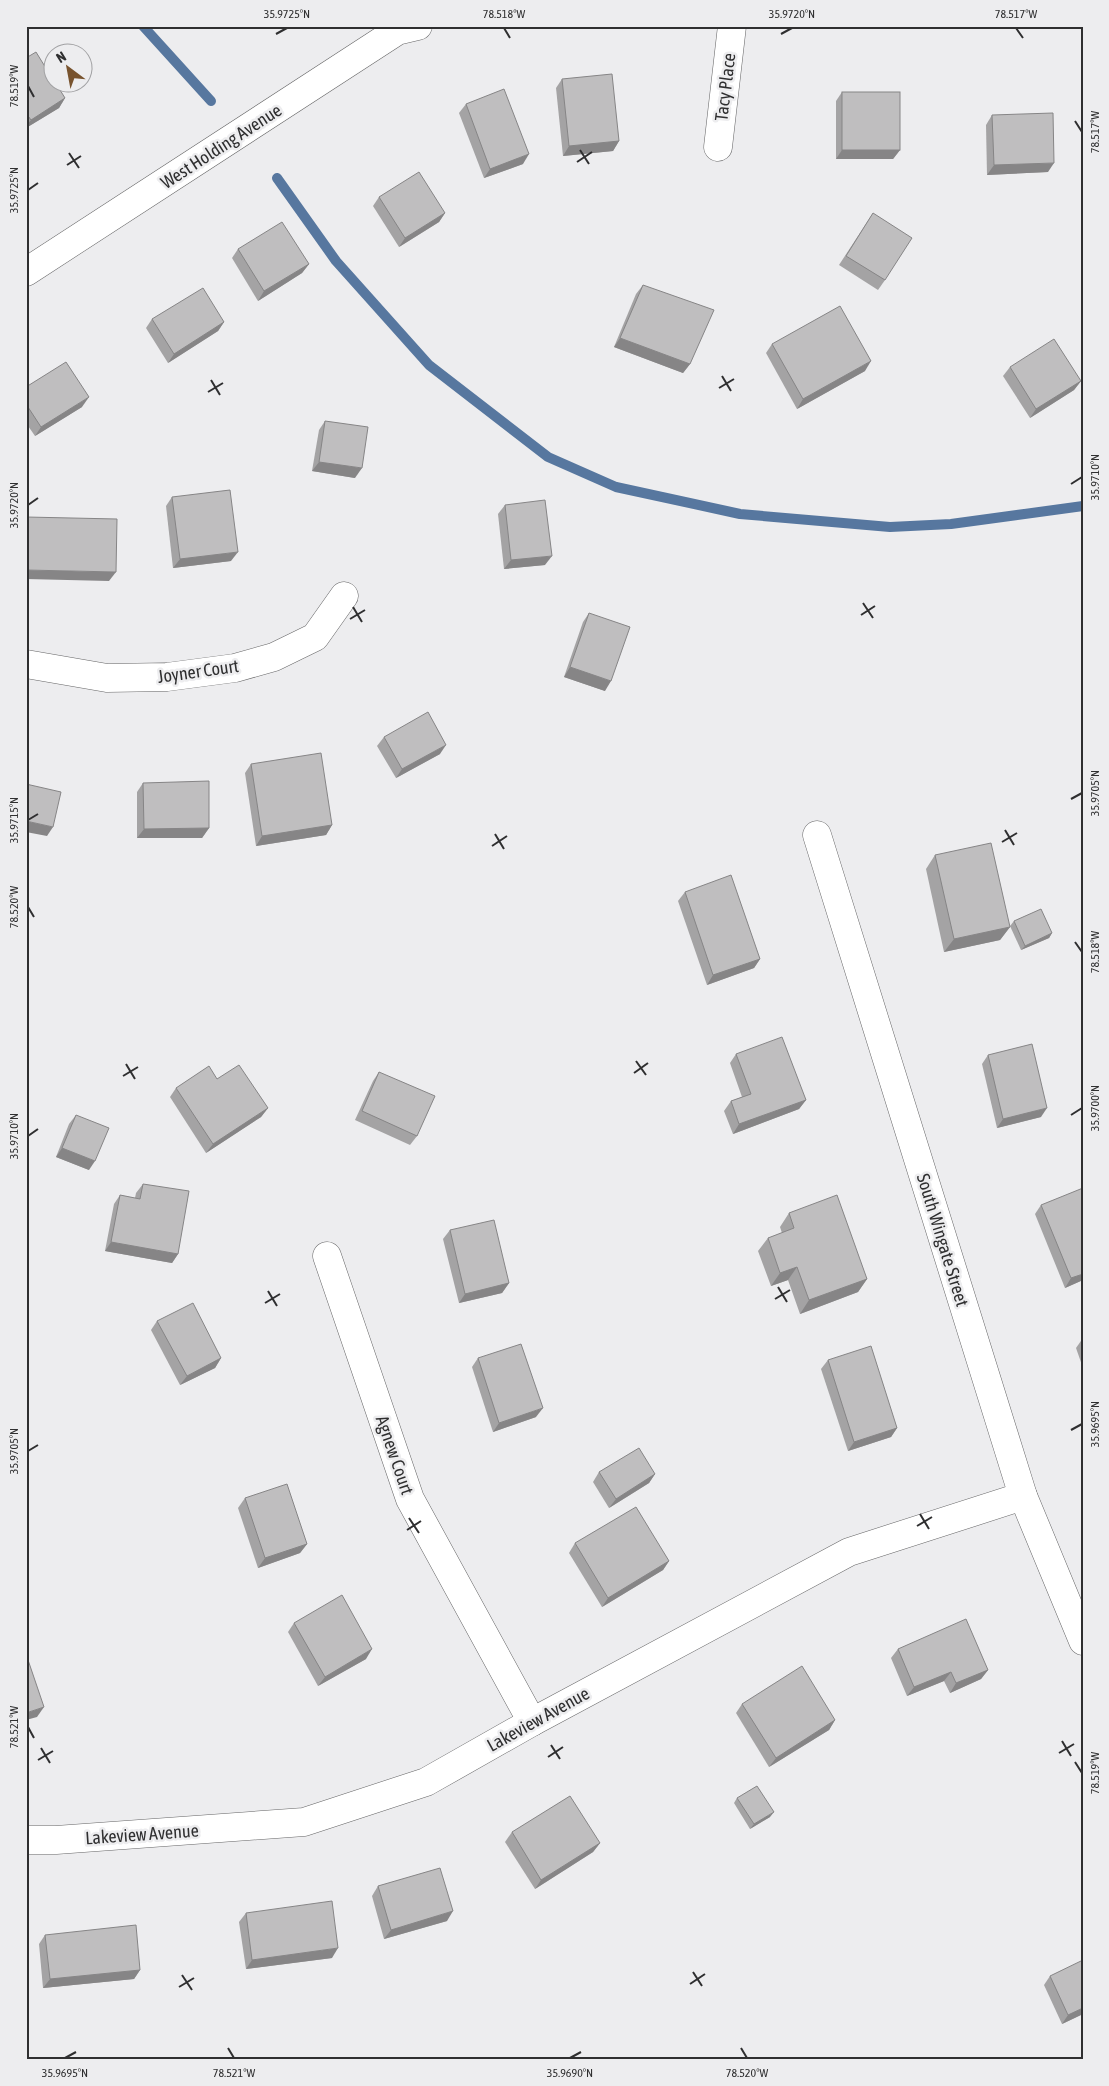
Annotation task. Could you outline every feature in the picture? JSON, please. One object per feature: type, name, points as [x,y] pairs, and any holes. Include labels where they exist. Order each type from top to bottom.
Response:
[{"type":"street","name":"Tacy Place","points":[[718,147],[732,26]]},
{"type":"street","name":"West Holding Avenue","points":[[26,272],[403,28]]},
{"type":"street","name":"Joyner Court","points":[[26,664],[107,678],[167,677],[234,668],[274,657],[314,637],[344,596]]},
{"type":"street","name":"South Wingate Street","points":[[817,835],[1023,1496],[1083,1641]]},
{"type":"street","name":"Agnew Court","points":[[326,1256],[410,1499],[532,1722]]},
{"type":"street","name":"Lakeview Avenue","points":[[26,1840],[304,1822],[426,1782],[532,1722],[849,1552],[1023,1496]]},
{"type":"building","points":[[36,52],[42,62],[42,92],[61,92],[65,98],[31,120],[26,113],[26,58]]},
{"type":"building","points":[[612,74],[619,141],[569,146],[562,79]]},
{"type":"building","points":[[504,89],[529,154],[490,169],[466,104]]},
{"type":"building","points":[[842,92],[900,92],[900,150],[842,150]]},
{"type":"building","points":[[1053,113],[1054,163],[994,165],[992,115]]},
{"type":"building","points":[[419,172],[445,213],[405,238],[379,197]]},
{"type":"building","points":[[873,213],[912,238],[885,280],[846,256]]},
{"type":"building","points":[[282,222],[309,264],[264,291],[238,249]]},
{"type":"building","points":[[643,285],[714,310],[690,364],[620,338]]},
{"type":"building","points":[[203,288],[224,322],[174,354],[152,319]]},
{"type":"building","points":[[840,306],[871,361],[803,399],[772,344]]},
{"type":"building","points":[[1054,339],[1081,381],[1036,409],[1010,367]]},
{"type":"building","points":[[66,362],[89,397],[41,427],[26,404],[26,387]]},
{"type":"building","points":[[325,421],[368,427],[362,468],[319,462]]},
{"type":"building","points":[[230,490],[238,552],[180,559],[172,497]]},
{"type":"building","points":[[545,500],[552,556],[511,560],[505,505]]},
{"type":"building","points":[[26,517],[117,519],[116,572],[26,570]]},
{"type":"building","points":[[589,613],[630,627],[611,681],[570,667]]},
{"type":"building","points":[[428,712],[446,745],[402,769],[384,737]]},
{"type":"building","points":[[321,753],[332,825],[262,836],[251,764]]},
{"type":"building","points":[[209,781],[209,828],[144,829],[143,783]]},
{"type":"building","points":[[26,784],[61,792],[53,827],[26,821]]},
{"type":"building","points":[[991,843],[1010,927],[954,939],[935,855]]},
{"type":"building","points":[[731,875],[760,959],[713,975],[685,892]]},
{"type":"building","points":[[1041,909],[1052,933],[1025,946],[1014,921]]},
{"type":"building","points":[[782,1037],[806,1100],[739,1124],[731,1101],[751,1094],[736,1054]]},
{"type":"building","points":[[1032,1044],[1047,1108],[1003,1119],[988,1055]]},
{"type":"building","points":[[239,1065],[268,1108],[213,1144],[176,1088],[209,1066],[217,1079]]},
{"type":"building","points":[[379,1072],[435,1096],[417,1136],[362,1111]]},
{"type":"building","points":[[76,1115],[109,1128],[95,1161],[62,1148]]},
{"type":"building","points":[[143,1184],[189,1191],[178,1254],[111,1242],[120,1195],[140,1199]]},
{"type":"building","points":[[1083,1188],[1083,1274],[1071,1278],[1041,1205]]},
{"type":"building","points":[[837,1195],[867,1279],[809,1300],[797,1267],[780,1273],[768,1238],[794,1228],[789,1213]]},
{"type":"building","points":[[494,1220],[509,1283],[465,1294],[450,1230]]},
{"type":"building","points":[[193,1303],[221,1358],[187,1376],[157,1321]]},
{"type":"building","points":[[521,1344],[543,1408],[499,1423],[478,1358]]},
{"type":"building","points":[[871,1346],[897,1428],[854,1442],[828,1360]]},
{"type":"building","points":[[639,1448],[655,1474],[616,1499],[599,1472]]},
{"type":"building","points":[[287,1484],[307,1544],[265,1558],[245,1498]]},
{"type":"building","points":[[636,1507],[669,1561],[608,1598],[575,1543]]},
{"type":"building","points":[[342,1595],[372,1649],[325,1677],[294,1623]]},
{"type":"building","points":[[966,1619],[988,1670],[956,1683],[951,1672],[914,1687],[898,1649]]},
{"type":"building","points":[[26,1654],[44,1707],[26,1713]]},
{"type":"building","points":[[802,1666],[835,1720],[776,1758],[742,1704]]},
{"type":"building","points":[[757,1786],[774,1812],[754,1824],[737,1798]]},
{"type":"building","points":[[570,1796],[600,1843],[541,1880],[512,1832]]},
{"type":"building","points":[[440,1868],[453,1911],[391,1930],[378,1886]]},
{"type":"building","points":[[332,1901],[338,1948],[252,1960],[246,1913]]},
{"type":"building","points":[[136,1925],[140,1970],[50,1979],[45,1935]]},
{"type":"building","points":[[1083,1960],[1083,2008],[1068,2015],[1050,1976]]},
{"type":"waterway","points":[[143,26],[211,101]]},
{"type":"waterway","points":[[277,178],[336,261],[429,365],[548,457],[616,487],[740,514],[890,527],[951,524],[1083,506]]}]
